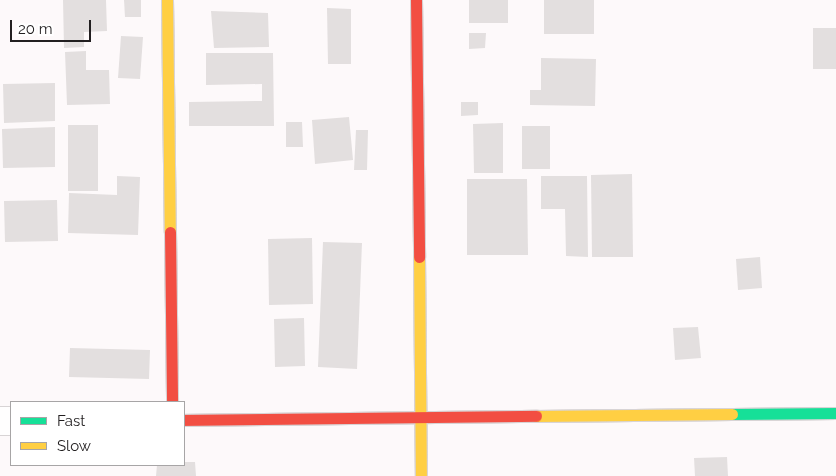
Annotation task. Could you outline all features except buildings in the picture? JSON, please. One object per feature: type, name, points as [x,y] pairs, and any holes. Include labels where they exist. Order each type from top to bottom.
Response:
[{"type":"street","points":[[167,0],[172,401]]},
{"type":"street","points":[[416,0],[421,476]]},
{"type":"street","points":[[185,420],[836,413]]},
{"type":"traffic: fast","points":[[732,414],[836,413]]},
{"type":"traffic: slow","points":[[167,0],[170,232]]},
{"type":"traffic: slow","points":[[419,257],[421,476]]},
{"type":"traffic: slow","points":[[536,416],[732,414]]},
{"type":"traffic: jam","points":[[416,0],[419,257]]},
{"type":"traffic: jam","points":[[170,232],[172,401]]},
{"type":"traffic: jam","points":[[185,420],[536,416]]}]
